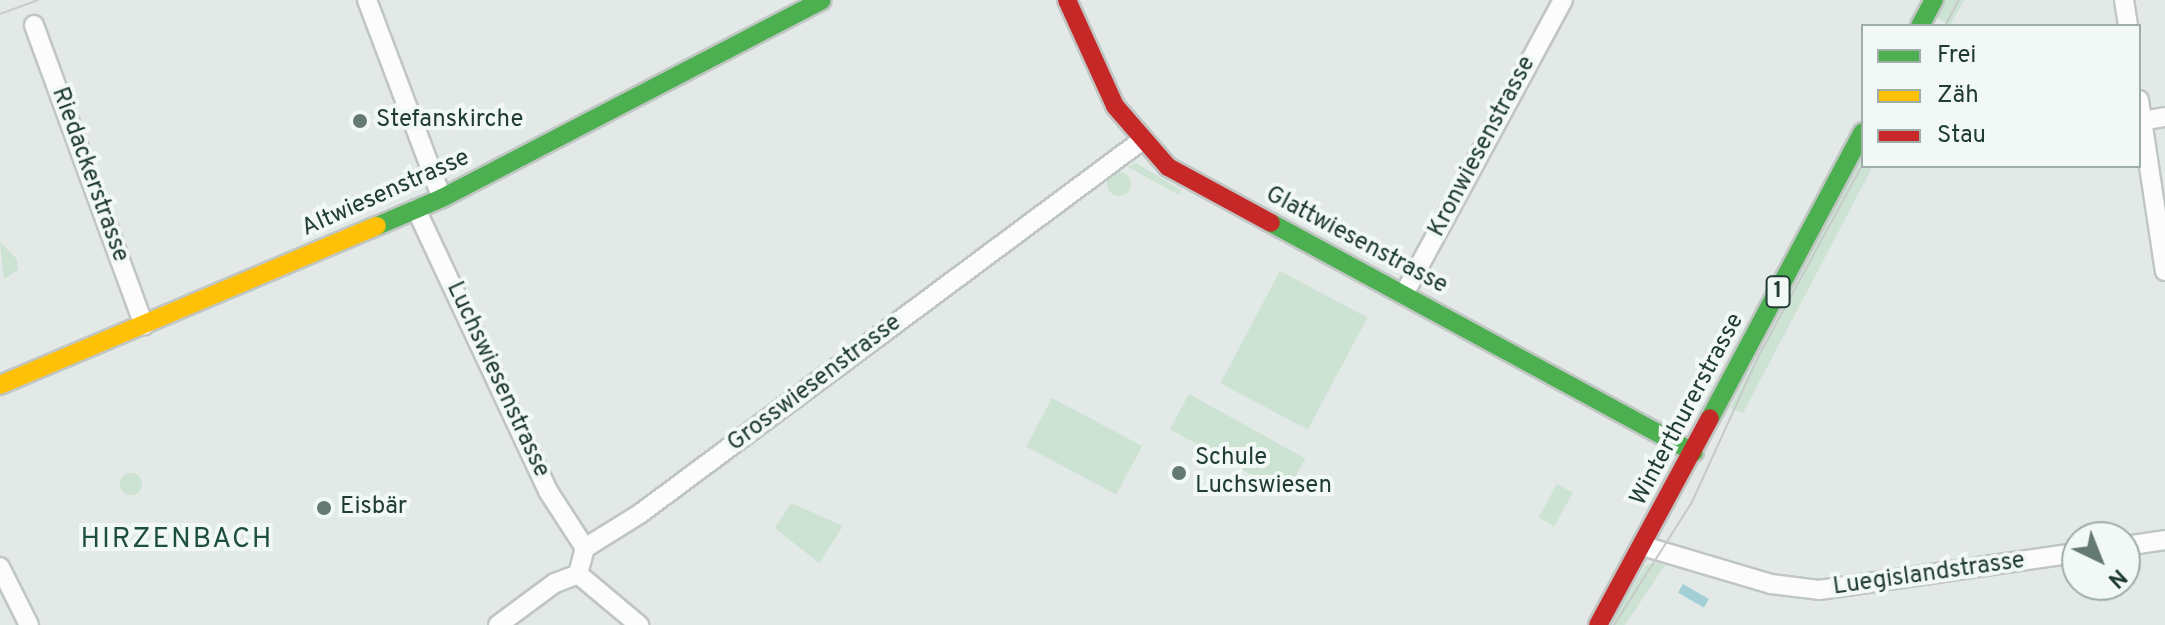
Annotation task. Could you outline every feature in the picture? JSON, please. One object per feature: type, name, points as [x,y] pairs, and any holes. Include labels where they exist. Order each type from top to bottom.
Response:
[{"type":"street","points":[[367,0],[442,198]]},
{"type":"street","name":"Altwiesenstrasse","points":[[0,385],[442,198],[822,0]]},
{"type":"street","name":"Glattwiesenstrasse","points":[[1067,0],[1093,67],[1141,141],[1190,181],[1694,453]]},
{"type":"street","name":"Kronwiesenstrasse","points":[[1404,294],[1563,0]]},
{"type":"street","points":[[1921,24],[1934,0]]},
{"type":"street","points":[[2124,0],[2128,24]]},
{"type":"street","name":"Riedackerstrasse","points":[[34,25],[144,326]]},
{"type":"street","points":[[2141,114],[2165,271]]},
{"type":"street","points":[[2142,121],[2165,117]]},
{"type":"street","name":"Winterthurerstrasse","points":[[1598,625],[1694,453],[1861,136]]},
{"type":"street","name":"Grosswiesenstrasse","points":[[591,545],[1141,141]]},
{"type":"street","name":"Luchswiesenstrasse","points":[[416,209],[548,491],[591,545]]},
{"type":"street","points":[[2141,544],[2165,540]]},
{"type":"street","points":[[498,625],[555,583],[578,574],[591,545]]},
{"type":"street","name":"Luegislandstrasse","points":[[1643,546],[1771,584],[1819,590],[2061,555]]},
{"type":"street","points":[[0,567],[29,625]]},
{"type":"street","points":[[578,574],[639,625]]},
{"type":"green space","points":[[1944,0],[1964,0],[1951,24],[1934,16]]},
{"type":"green space","points":[[1861,158],[1861,168],[1872,168],[1743,413],[1730,408]]},
{"type":"green space","points":[[1136,163],[1181,190],[1179,195],[1128,167]]},
{"type":"green space","points":[[1119,172],[1127,176],[1131,184],[1127,192],[1119,196],[1111,192],[1107,184],[1111,176]]},
{"type":"green space","points":[[0,242],[17,259],[18,270],[4,279]]},
{"type":"green space","points":[[1280,271],[1367,317],[1308,430],[1220,383]]},
{"type":"green space","points":[[1189,394],[1305,458],[1286,493],[1170,429]]},
{"type":"green space","points":[[1052,398],[1142,446],[1116,494],[1026,447]]},
{"type":"green space","points":[[131,473],[142,484],[131,495],[120,484]]},
{"type":"green space","points":[[1557,484],[1573,493],[1554,526],[1539,517]]},
{"type":"green space","points":[[791,503],[843,526],[819,563],[775,528]]},
{"type":"green space","points":[[1646,565],[1665,565],[1625,625],[1608,625]]},
{"type":"water","points":[[1683,584],[1709,599],[1704,608],[1678,593]]},
{"type":"tram line","points":[[0,14],[38,0]]},
{"type":"tram line","points":[[1946,24],[1959,0]]},
{"type":"tram line","points":[[1614,625],[1692,502],[1758,357],[1861,168]]},
{"type":"traffic: fast","points":[[377,226],[442,198],[822,0]]},
{"type":"traffic: fast","points":[[1921,24],[1934,0]]},
{"type":"traffic: fast","points":[[1710,418],[1861,136]]},
{"type":"traffic: fast","points":[[1271,223],[1694,453]]},
{"type":"traffic: slow","points":[[0,385],[377,226]]},
{"type":"traffic: jam","points":[[1067,0],[1115,106],[1168,167],[1271,223]]},
{"type":"traffic: jam","points":[[1598,625],[1710,418]]},
{"type":"place","name":"Stefanskirche","points":[[360,121]]},
{"type":"place","name":"Schule Luchswiesen","points":[[1179,473]]},
{"type":"place","name":"Eisbär","points":[[324,508]]},
{"type":"district","name":"HIRZENBACH","points":[[177,540]]}]
